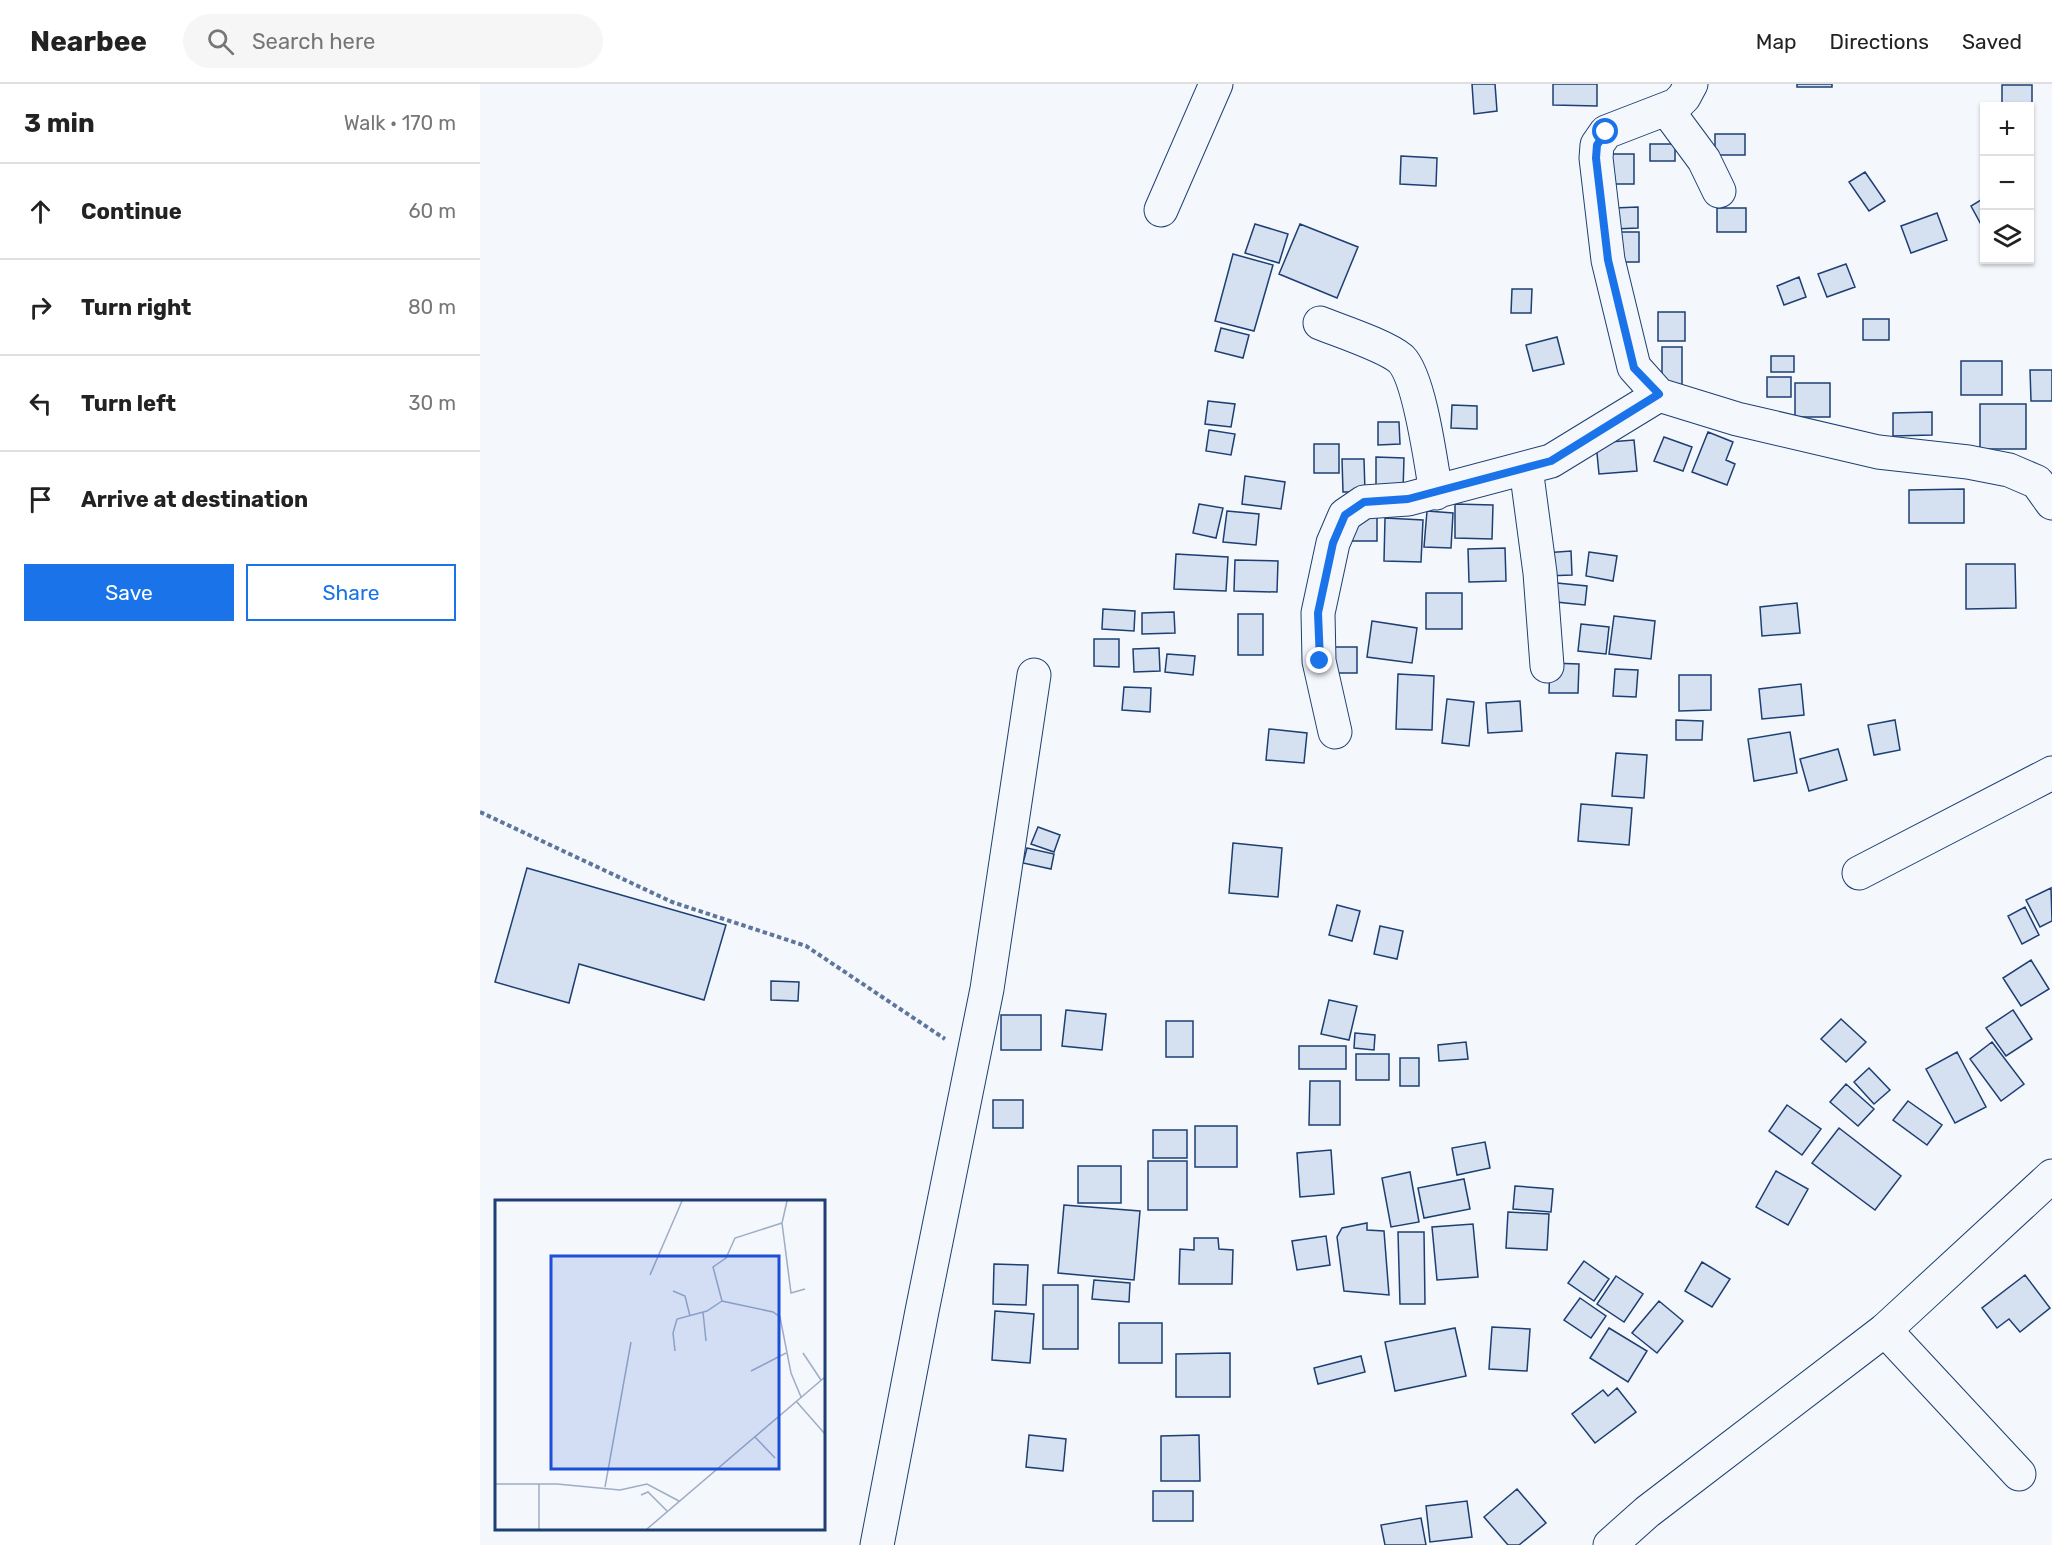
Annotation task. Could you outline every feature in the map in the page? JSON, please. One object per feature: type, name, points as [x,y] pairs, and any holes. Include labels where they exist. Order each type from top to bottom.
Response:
[{"type":"main road","points":[[1161,210],[1216,84]]},
{"type":"main road","points":[[1691,84],[1684,97],[1667,110],[1606,132],[1597,145],[1596,158],[1608,260],[1634,368],[1659,394],[1737,419],[1878,452],[1968,462],[2009,470],[2037,482],[2052,503]]},
{"type":"main road","points":[[1667,110],[1704,160],[1719,190]]},
{"type":"main road","points":[[1320,323],[1389,351],[1401,360],[1409,371],[1424,418],[1436,493]]},
{"type":"main road","points":[[1335,732],[1320,661],[1318,613],[1333,543],[1345,515],[1364,502],[1408,499],[1436,493],[1551,461],[1659,394]]},
{"type":"main road","points":[[1526,468],[1540,573],[1547,666]]},
{"type":"main road","points":[[877,1545],[987,988],[1034,675]]},
{"type":"main road","points":[[1859,873],[2052,773]]},
{"type":"main road","points":[[1610,1545],[1647,1512],[1885,1330],[2052,1176]]},
{"type":"main road","points":[[1885,1330],[2019,1474]]},
{"type":"path","points":[[480,812],[672,902],[806,946],[973,1058]]},
{"type":"building","points":[[1472,84],[1495,84],[1497,111],[1474,114]]},
{"type":"building","points":[[1553,84],[1597,84],[1597,106],[1553,105]]},
{"type":"building","points":[[1797,84],[1832,84],[1832,87],[1797,87]]},
{"type":"building","points":[[2002,85],[2032,85],[2032,102],[2002,102]]},
{"type":"building","points":[[1715,134],[1745,134],[1745,155],[1715,155]]},
{"type":"building","points":[[1650,144],[1675,144],[1675,161],[1650,161]]},
{"type":"building","points":[[1600,154],[1634,154],[1634,184],[1600,184]]},
{"type":"building","points":[[1401,156],[1437,158],[1436,186],[1400,184]]},
{"type":"building","points":[[1865,172],[1885,201],[1869,211],[1849,182]]},
{"type":"building","points":[[1980,200],[1980,222],[1971,206]]},
{"type":"building","points":[[1638,207],[1638,228],[1614,229],[1614,208]]},
{"type":"building","points":[[1717,208],[1746,208],[1746,232],[1717,232]]},
{"type":"building","points":[[1937,213],[1947,240],[1911,253],[1901,226]]},
{"type":"building","points":[[1255,224],[1288,234],[1279,263],[1245,253]]},
{"type":"building","points":[[1300,224],[1358,247],[1337,298],[1279,274]]},
{"type":"building","points":[[1612,232],[1639,232],[1639,262],[1612,262]]},
{"type":"building","points":[[1233,254],[1273,265],[1254,331],[1215,321]]},
{"type":"building","points":[[1846,264],[1855,287],[1827,297],[1818,274]]},
{"type":"building","points":[[1799,277],[1806,297],[1784,305],[1777,286]]},
{"type":"building","points":[[1512,289],[1532,289],[1531,313],[1511,313]]},
{"type":"building","points":[[1658,312],[1685,312],[1685,341],[1658,341]]},
{"type":"building","points":[[1863,319],[1889,319],[1889,340],[1863,340]]},
{"type":"building","points":[[1221,328],[1249,335],[1243,358],[1215,351]]},
{"type":"building","points":[[1557,337],[1564,364],[1533,371],[1526,345]]},
{"type":"building","points":[[1662,347],[1682,347],[1682,390],[1662,390]]},
{"type":"building","points":[[1771,356],[1794,356],[1794,372],[1771,372]]},
{"type":"building","points":[[1961,361],[2002,361],[2002,395],[1961,395]]},
{"type":"building","points":[[2030,370],[2052,370],[2052,401],[2031,401]]},
{"type":"building","points":[[1767,377],[1791,377],[1791,397],[1767,397]]},
{"type":"building","points":[[1795,383],[1830,383],[1830,417],[1795,417]]},
{"type":"building","points":[[1208,401],[1235,404],[1231,427],[1205,424]]},
{"type":"building","points":[[1980,404],[2026,404],[2026,449],[1980,449]]},
{"type":"building","points":[[1452,405],[1477,406],[1477,429],[1451,428]]},
{"type":"building","points":[[1932,412],[1932,435],[1893,436],[1893,413]]},
{"type":"building","points":[[1378,422],[1399,422],[1400,444],[1378,445]]},
{"type":"building","points":[[1209,430],[1235,434],[1231,455],[1206,451]]},
{"type":"building","points":[[1708,432],[1733,442],[1726,460],[1735,464],[1727,485],[1692,472]]},
{"type":"building","points":[[1664,437],[1692,447],[1683,471],[1654,461]]},
{"type":"building","points":[[1634,440],[1637,471],[1599,474],[1596,443]]},
{"type":"building","points":[[1314,444],[1339,444],[1339,473],[1314,473]]},
{"type":"building","points":[[1376,457],[1404,458],[1403,491],[1376,491]]},
{"type":"building","points":[[1342,459],[1364,459],[1365,492],[1343,492]]},
{"type":"building","points":[[1245,476],[1285,482],[1281,509],[1242,504]]},
{"type":"building","points":[[1964,489],[1964,523],[1909,523],[1909,490]]},
{"type":"building","points":[[1199,504],[1223,508],[1216,538],[1193,533]]},
{"type":"building","points":[[1455,504],[1493,505],[1492,539],[1455,538]]},
{"type":"building","points":[[1227,511],[1259,514],[1256,545],[1223,542]]},
{"type":"building","points":[[1427,511],[1453,513],[1451,548],[1424,547]]},
{"type":"building","points":[[1350,517],[1377,517],[1377,541],[1350,541]]},
{"type":"building","points":[[1385,518],[1423,520],[1421,562],[1384,561]]},
{"type":"building","points":[[1505,548],[1506,581],[1469,582],[1468,549]]},
{"type":"building","points":[[1571,551],[1572,575],[1545,576],[1544,553]]},
{"type":"building","points":[[1589,552],[1617,556],[1613,581],[1586,576]]},
{"type":"building","points":[[1176,554],[1228,557],[1226,591],[1174,589]]},
{"type":"building","points":[[1235,560],[1278,561],[1277,592],[1234,591]]},
{"type":"building","points":[[1966,564],[2015,564],[2016,608],[1966,609]]},
{"type":"building","points":[[1557,583],[1587,586],[1585,605],[1556,602]]},
{"type":"building","points":[[1426,593],[1462,593],[1462,629],[1426,629]]},
{"type":"building","points":[[1797,603],[1800,633],[1762,636],[1760,607]]},
{"type":"building","points":[[1103,609],[1135,611],[1134,631],[1102,629]]},
{"type":"building","points":[[1174,612],[1175,633],[1142,634],[1142,613]]},
{"type":"building","points":[[1238,614],[1263,614],[1263,655],[1238,655]]},
{"type":"building","points":[[1614,616],[1655,621],[1651,659],[1609,654]]},
{"type":"building","points":[[1372,621],[1417,628],[1412,663],[1367,657]]},
{"type":"building","points":[[1581,624],[1609,627],[1606,654],[1578,651]]},
{"type":"building","points":[[1094,639],[1119,639],[1119,667],[1094,666]]},
{"type":"building","points":[[1332,647],[1357,647],[1357,673],[1332,673]]},
{"type":"building","points":[[1159,648],[1160,671],[1134,672],[1133,649]]},
{"type":"building","points":[[1167,654],[1195,656],[1193,675],[1165,672]]},
{"type":"building","points":[[1550,663],[1579,664],[1578,693],[1549,693]]},
{"type":"building","points":[[1615,669],[1638,670],[1636,697],[1613,696]]},
{"type":"building","points":[[1398,674],[1434,676],[1432,730],[1396,729]]},
{"type":"building","points":[[1679,675],[1711,675],[1711,710],[1679,711]]},
{"type":"building","points":[[1801,684],[1804,715],[1762,719],[1759,689]]},
{"type":"building","points":[[1124,687],[1151,688],[1150,712],[1122,710]]},
{"type":"building","points":[[1447,699],[1474,702],[1469,746],[1442,743]]},
{"type":"building","points":[[1520,701],[1522,731],[1488,733],[1486,703]]},
{"type":"building","points":[[1676,720],[1703,721],[1702,740],[1676,740]]},
{"type":"building","points":[[1895,720],[1900,750],[1874,755],[1868,725]]},
{"type":"building","points":[[1269,729],[1307,733],[1304,763],[1266,760]]},
{"type":"building","points":[[1790,732],[1797,773],[1754,781],[1748,739]]},
{"type":"building","points":[[1838,749],[1847,780],[1809,791],[1800,759]]},
{"type":"building","points":[[1616,753],[1647,755],[1644,798],[1612,796]]},
{"type":"building","points":[[1581,804],[1632,808],[1629,845],[1578,841]]},
{"type":"building","points":[[1038,827],[1060,835],[1054,852],[1031,844]]},
{"type":"building","points":[[1233,843],[1282,848],[1278,897],[1229,893]]},
{"type":"building","points":[[1027,848],[1054,854],[1051,869],[1023,863]]},
{"type":"building","points":[[527,868],[726,925],[704,1000],[579,964],[569,1003],[495,982]]},
{"type":"building","points":[[2051,888],[2052,921],[2040,927],[2026,900]]},
{"type":"building","points":[[1337,905],[1360,911],[1352,941],[1329,935]]},
{"type":"building","points":[[2025,907],[2039,935],[2022,944],[2008,916]]},
{"type":"building","points":[[1380,926],[1403,931],[1397,959],[1374,954]]},
{"type":"building","points":[[2031,960],[2049,989],[2021,1006],[2003,978]]},
{"type":"building","points":[[771,981],[799,982],[798,1001],[771,1000]]},
{"type":"building","points":[[1329,1000],[1357,1006],[1349,1040],[1321,1034]]},
{"type":"building","points":[[1066,1010],[1106,1014],[1102,1050],[1062,1046]]},
{"type":"building","points":[[2013,1010],[2032,1039],[2006,1056],[1986,1028]]},
{"type":"building","points":[[1001,1015],[1041,1015],[1041,1050],[1001,1050]]},
{"type":"building","points":[[1841,1019],[1866,1042],[1846,1062],[1821,1039]]},
{"type":"building","points":[[1166,1021],[1193,1021],[1193,1057],[1166,1057]]},
{"type":"building","points":[[1355,1033],[1375,1035],[1374,1050],[1354,1048]]},
{"type":"building","points":[[1466,1042],[1468,1059],[1439,1061],[1438,1045]]},
{"type":"building","points":[[1992,1042],[2024,1084],[2001,1101],[1970,1059]]},
{"type":"building","points":[[1299,1046],[1346,1046],[1346,1069],[1299,1069]]},
{"type":"building","points":[[1957,1052],[1986,1107],[1955,1123],[1926,1069]]},
{"type":"building","points":[[1356,1054],[1389,1054],[1389,1080],[1356,1080]]},
{"type":"building","points":[[1400,1058],[1419,1058],[1419,1086],[1400,1086]]},
{"type":"building","points":[[1869,1068],[1890,1090],[1874,1104],[1854,1082]]},
{"type":"building","points":[[1310,1081],[1340,1081],[1340,1125],[1309,1125]]},
{"type":"building","points":[[1846,1084],[1874,1109],[1858,1126],[1830,1102]]},
{"type":"building","points":[[993,1100],[1023,1100],[1023,1128],[993,1128]]},
{"type":"building","points":[[1908,1101],[1942,1125],[1927,1145],[1893,1120]]},
{"type":"building","points":[[1787,1105],[1821,1129],[1802,1155],[1769,1131]]},
{"type":"building","points":[[1195,1126],[1237,1126],[1237,1167],[1195,1167]]},
{"type":"building","points":[[1839,1128],[1901,1176],[1875,1210],[1812,1163]]},
{"type":"building","points":[[1153,1130],[1187,1130],[1187,1158],[1153,1158]]},
{"type":"building","points":[[1485,1142],[1490,1168],[1457,1175],[1452,1148]]},
{"type":"building","points":[[1331,1150],[1334,1194],[1300,1197],[1297,1153]]},
{"type":"building","points":[[1148,1161],[1187,1161],[1187,1210],[1148,1210]]},
{"type":"building","points":[[1078,1166],[1121,1166],[1121,1203],[1078,1203]]},
{"type":"building","points":[[1776,1171],[1808,1189],[1788,1225],[1756,1207]]},
{"type":"building","points":[[1410,1172],[1419,1222],[1391,1227],[1382,1178]]},
{"type":"building","points":[[1464,1179],[1470,1209],[1424,1218],[1418,1188]]},
{"type":"building","points":[[1515,1186],[1553,1189],[1551,1212],[1513,1209]]},
{"type":"building","points":[[1064,1205],[1140,1211],[1134,1280],[1058,1273]]},
{"type":"building","points":[[1508,1212],[1549,1214],[1547,1250],[1506,1248]]},
{"type":"building","points":[[1367,1223],[1367,1230],[1384,1231],[1389,1295],[1344,1291],[1337,1237],[1342,1228]]},
{"type":"building","points":[[1473,1224],[1478,1277],[1437,1280],[1432,1227]]},
{"type":"building","points":[[1398,1232],[1424,1232],[1425,1304],[1400,1304]]},
{"type":"building","points":[[1326,1236],[1330,1265],[1297,1270],[1292,1241]]},
{"type":"building","points":[[1194,1238],[1218,1238],[1219,1249],[1233,1250],[1232,1284],[1179,1284],[1180,1249],[1194,1250]]},
{"type":"building","points":[[1584,1261],[1609,1279],[1594,1301],[1568,1283]]},
{"type":"building","points":[[1702,1262],[1730,1279],[1712,1307],[1685,1291]]},
{"type":"building","points":[[994,1264],[1028,1265],[1026,1305],[993,1304]]},
{"type":"building","points":[[2025,1275],[2050,1308],[2020,1332],[2009,1319],[1997,1328],[1982,1308]]},
{"type":"building","points":[[1616,1276],[1643,1294],[1624,1322],[1597,1304]]},
{"type":"building","points":[[1094,1280],[1130,1283],[1129,1302],[1092,1299]]},
{"type":"building","points":[[1043,1285],[1078,1285],[1078,1349],[1043,1349]]},
{"type":"building","points":[[1580,1298],[1606,1316],[1591,1338],[1564,1320]]},
{"type":"building","points":[[1659,1301],[1683,1321],[1657,1353],[1632,1333]]},
{"type":"building","points":[[995,1311],[1034,1314],[1030,1363],[992,1360]]},
{"type":"building","points":[[1119,1323],[1162,1323],[1162,1363],[1119,1363]]},
{"type":"building","points":[[1492,1327],[1530,1329],[1527,1371],[1489,1369]]},
{"type":"building","points":[[1455,1328],[1466,1376],[1395,1391],[1385,1342]]},
{"type":"building","points":[[1609,1328],[1647,1351],[1628,1382],[1590,1358]]},
{"type":"building","points":[[1230,1353],[1230,1397],[1176,1397],[1176,1354]]},
{"type":"building","points":[[1361,1356],[1365,1372],[1318,1384],[1314,1368]]},
{"type":"building","points":[[1617,1388],[1636,1412],[1595,1443],[1572,1414],[1603,1390],[1608,1396]]},
{"type":"building","points":[[1029,1435],[1066,1439],[1063,1471],[1026,1467]]},
{"type":"building","points":[[1199,1435],[1200,1481],[1161,1481],[1161,1436]]},
{"type":"building","points":[[1517,1489],[1546,1523],[1519,1545],[1508,1545],[1484,1517]]},
{"type":"building","points":[[1153,1491],[1193,1491],[1193,1521],[1153,1521]]},
{"type":"building","points":[[1467,1501],[1472,1537],[1430,1542],[1426,1506]]},
{"type":"building","points":[[1421,1518],[1426,1545],[1385,1545],[1381,1525]]},
{"type":"route","points":[[1320,661],[1318,613],[1333,543],[1345,515],[1364,502],[1408,499],[1551,461],[1659,394],[1634,368],[1608,260],[1596,158],[1597,145],[1606,132]]}]
